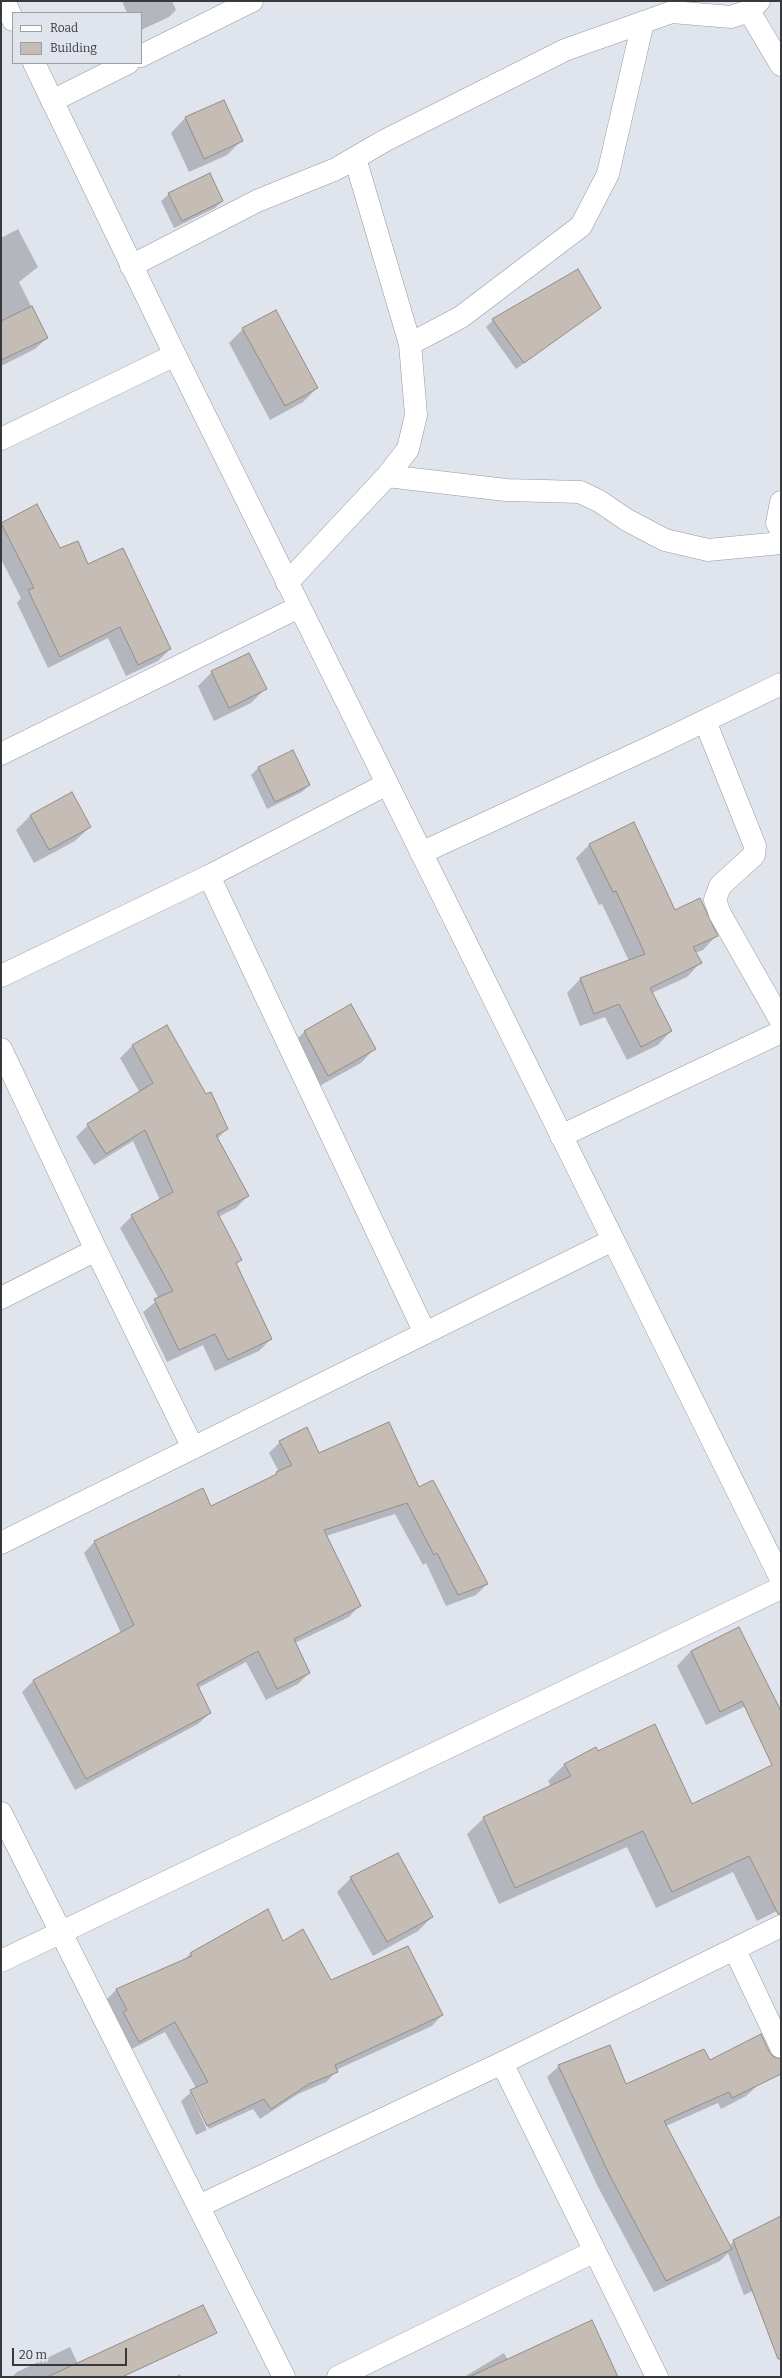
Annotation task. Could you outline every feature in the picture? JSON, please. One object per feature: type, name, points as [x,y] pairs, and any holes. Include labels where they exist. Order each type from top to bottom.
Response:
[{"type":"street","points":[[142,56],[252,1]]},
{"type":"street","points":[[131,266],[257,201],[336,169],[384,141],[565,50],[672,12],[731,17],[754,6],[781,65]]},
{"type":"street","points":[[410,344],[461,316],[581,226],[608,174],[643,22]]},
{"type":"street","points":[[34,64],[175,356],[781,1579]]},
{"type":"street","points":[[52,101],[126,64]]},
{"type":"street","points":[[287,583],[387,476],[408,449],[416,415],[410,344],[355,158]]},
{"type":"street","points":[[1,439],[175,356]]},
{"type":"street","points":[[387,476],[506,490],[580,492],[599,500],[627,520],[665,540],[708,550],[781,543]]},
{"type":"street","points":[[781,502],[778,523],[781,530]]},
{"type":"street","points":[[1,754],[299,607]]},
{"type":"street","points":[[421,853],[781,684]]},
{"type":"street","points":[[705,721],[755,846],[754,854],[720,886],[715,900],[720,914],[781,1021]]},
{"type":"street","points":[[1,976],[210,876],[387,784]]},
{"type":"street","points":[[210,876],[425,1333]]},
{"type":"street","points":[[561,1136],[781,1032]]},
{"type":"street","points":[[1,1049],[96,1250],[193,1448]]},
{"type":"street","points":[[1,1543],[613,1240]]},
{"type":"street","points":[[1,1298],[96,1250]]},
{"type":"street","points":[[1,1961],[781,1588]]},
{"type":"street","points":[[1,1813],[284,2377]]},
{"type":"street","points":[[199,2206],[735,1950],[781,1926]]},
{"type":"street","points":[[735,1950],[781,2047]]},
{"type":"street","points":[[502,2062],[657,2377]]},
{"type":"street","points":[[338,2377],[595,2251]]},
{"type":"building","points":[[224,100],[243,141],[204,159],[185,117]]},
{"type":"building","points":[[210,173],[223,201],[182,221],[168,193]]},
{"type":"building","points":[[578,269],[601,308],[524,363],[492,319]]},
{"type":"building","points":[[32,306],[48,338],[1,360],[1,321]]},
{"type":"building","points":[[276,310],[318,388],[285,406],[242,328]]},
{"type":"building","points":[[37,504],[60,548],[78,541],[88,564],[123,548],[171,649],[138,665],[120,627],[60,657],[28,590],[34,588],[1,523]]},
{"type":"building","points":[[249,653],[267,689],[229,708],[211,671]]},
{"type":"building","points":[[293,750],[310,785],[275,802],[258,767]]},
{"type":"building","points":[[72,792],[91,827],[49,850],[30,815]]},
{"type":"building","points":[[634,822],[675,910],[700,898],[718,936],[693,947],[702,963],[650,988],[672,1031],[641,1047],[619,1004],[594,1014],[580,978],[645,954],[616,891],[613,892],[589,844]]},
{"type":"building","points":[[351,1004],[376,1049],[328,1076],[304,1031]]},
{"type":"building","points":[[167,1025],[206,1094],[211,1092],[228,1129],[216,1135],[249,1196],[217,1212],[242,1260],[236,1263],[272,1339],[228,1360],[215,1334],[179,1350],[154,1299],[173,1291],[131,1215],[173,1192],[145,1130],[106,1154],[87,1124],[153,1083],[132,1045]]},
{"type":"building","points":[[389,1422],[419,1487],[433,1480],[488,1584],[458,1595],[437,1553],[434,1555],[407,1503],[324,1530],[361,1606],[294,1639],[310,1673],[277,1689],[258,1651],[197,1684],[211,1713],[86,1779],[33,1680],[134,1625],[94,1541],[203,1488],[211,1506],[277,1474],[276,1472],[292,1465],[279,1441],[307,1427],[319,1453]]},
{"type":"building","points":[[739,1627],[781,1711],[781,1914],[778,1914],[749,1856],[672,1892],[643,1831],[515,1888],[483,1817],[571,1776],[564,1764],[596,1747],[598,1751],[655,1724],[692,1804],[772,1765],[742,1701],[720,1712],[691,1651]]},
{"type":"building","points":[[398,1853],[433,1917],[387,1942],[350,1877]]},
{"type":"building","points":[[268,1909],[283,1941],[303,1929],[331,1980],[408,1946],[443,2015],[335,2065],[338,2072],[309,2084],[271,2109],[264,2099],[207,2126],[190,2090],[208,2082],[175,2022],[139,2042],[123,2012],[127,2010],[116,1989],[192,1956],[190,1953]]},
{"type":"building","points":[[761,2034],[770,2053],[774,2057],[781,2059],[781,2074],[732,2098],[729,2092],[664,2121],[732,2249],[666,2281],[610,2176],[558,2065],[610,2045],[626,2084],[704,2049],[710,2060]]},
{"type":"building","points":[[781,2216],[781,2359],[778,2359],[733,2240]]},
{"type":"building","points":[[203,2305],[217,2333],[122,2377],[47,2377]]},
{"type":"building","points":[[592,2320],[618,2377],[469,2377]]}]
